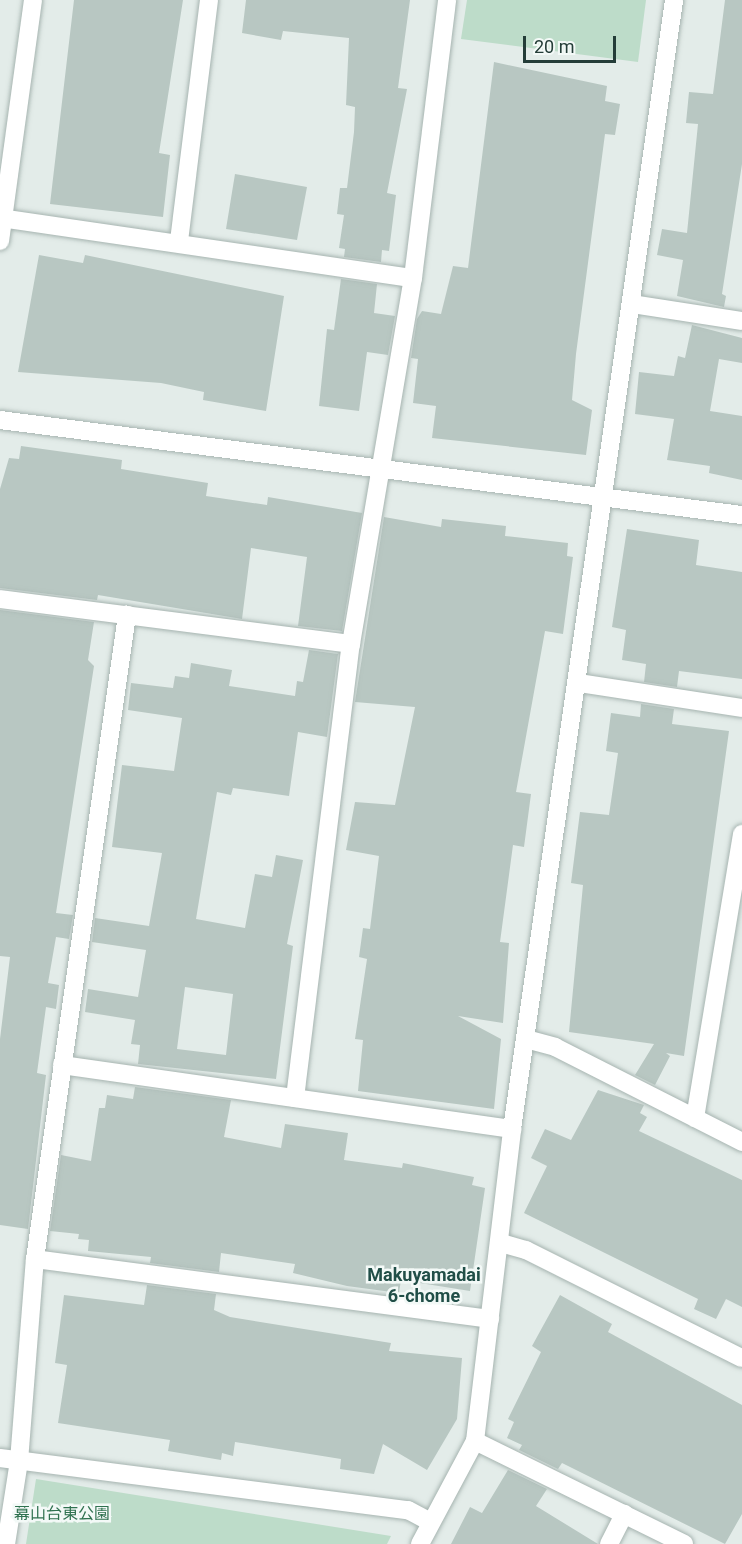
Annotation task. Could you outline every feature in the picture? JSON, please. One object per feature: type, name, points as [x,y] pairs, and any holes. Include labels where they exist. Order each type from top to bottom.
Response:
[{"type":"street","points":[[0,241],[33,0]]},
{"type":"street","points":[[179,241],[209,0]]},
{"type":"street","points":[[295,1098],[351,644],[378,471],[413,278],[447,0]]},
{"type":"street","points":[[420,1544],[475,1441],[501,1243],[512,1129],[579,683],[602,497],[632,304],[674,0]]},
{"type":"street","points":[[2,219],[179,241],[413,278]]},
{"type":"street","points":[[632,304],[742,321]]},
{"type":"street","points":[[0,420],[378,471],[742,515]]},
{"type":"street","points":[[0,599],[351,644]]},
{"type":"street","points":[[6,1544],[19,1461],[35,1259],[127,615]]},
{"type":"street","points":[[579,683],[742,708]]},
{"type":"street","points":[[695,1118],[742,834]]},
{"type":"street","points":[[526,1039],[555,1047],[742,1142]]},
{"type":"street","points":[[62,1065],[512,1129]]},
{"type":"street","points":[[501,1243],[526,1250],[742,1358]]},
{"type":"street","points":[[35,1259],[490,1319]]},
{"type":"street","points":[[475,1441],[684,1544]]},
{"type":"street","points":[[0,1458],[408,1510],[431,1522]]},
{"type":"street","points":[[609,1544],[624,1514]]},
{"type":"green space","points":[[467,0],[646,0],[638,62],[461,39]]},
{"type":"green space","name":"幕山台東公園","points":[[36,1479],[391,1536],[387,1544],[26,1544]]},
{"type":"building","points":[[74,0],[183,0],[159,153],[170,155],[163,217],[50,204]]},
{"type":"building","points":[[246,0],[410,0],[398,88],[407,89],[387,193],[396,195],[389,251],[382,250],[381,262],[344,257],[345,249],[339,248],[344,215],[337,214],[340,188],[347,188],[354,132],[355,107],[346,105],[349,38],[283,31],[281,40],[242,33]]},
{"type":"building","points":[[725,0],[742,0],[742,164],[722,294],[726,296],[724,307],[677,296],[683,260],[657,255],[662,229],[687,233],[698,124],[686,123],[689,92],[713,94]]},
{"type":"building","points":[[494,62],[607,86],[605,101],[620,104],[615,135],[605,134],[576,354],[572,400],[592,410],[586,455],[432,438],[436,406],[413,403],[418,359],[411,358],[417,319],[422,311],[441,314],[453,266],[468,268]]},
{"type":"building","points":[[235,174],[307,187],[297,240],[226,229]]},
{"type":"building","points":[[39,255],[83,263],[85,255],[284,296],[266,411],[203,400],[204,392],[161,383],[18,372]]},
{"type":"building","points":[[341,279],[377,284],[374,313],[395,316],[388,355],[367,352],[359,411],[319,406],[327,329],[334,330]]},
{"type":"building","points":[[692,325],[742,338],[742,363],[719,359],[710,411],[742,416],[742,480],[709,473],[710,466],[667,460],[674,419],[635,414],[639,372],[674,376],[678,356],[685,358]]},
{"type":"building","points":[[21,446],[122,460],[121,469],[208,483],[206,496],[267,505],[268,497],[362,513],[342,631],[298,626],[307,557],[251,548],[242,619],[98,595],[97,600],[0,588],[0,489],[9,458],[19,459]]},
{"type":"building","points":[[384,517],[441,527],[442,519],[506,526],[505,536],[568,543],[567,556],[573,557],[563,634],[545,631],[516,792],[531,794],[524,847],[513,845],[500,942],[509,943],[503,1023],[458,1016],[501,1039],[494,1109],[358,1091],[363,1040],[355,1039],[367,959],[359,957],[363,928],[370,929],[379,856],[346,850],[355,802],[395,805],[415,707],[355,702]]},
{"type":"building","points":[[627,529],[699,540],[696,565],[742,572],[742,679],[679,671],[677,687],[644,682],[646,664],[622,660],[626,630],[612,627]]},
{"type":"building","points":[[0,610],[94,622],[88,660],[94,666],[56,913],[73,915],[69,939],[56,937],[48,983],[59,985],[56,1009],[46,1007],[37,1073],[46,1075],[28,1229],[0,1225],[0,1039],[10,957],[0,956]]},
{"type":"building","points":[[309,650],[338,654],[327,737],[298,732],[289,796],[233,788],[231,795],[217,792],[196,919],[245,928],[255,874],[272,877],[276,855],[303,860],[287,944],[293,946],[276,1079],[138,1064],[140,1045],[131,1044],[135,1020],[85,1012],[88,989],[138,997],[146,950],[92,942],[95,918],[149,926],[162,853],[112,847],[122,765],[174,771],[182,718],[128,710],[131,683],[173,688],[175,676],[189,678],[191,663],[232,670],[229,686],[295,696],[297,681],[303,682]],"holes":[[[185,987],[233,994],[226,1055],[177,1049]]]},
{"type":"building","points":[[641,704],[674,709],[672,724],[729,731],[684,1056],[666,1053],[670,1056],[655,1085],[635,1075],[654,1044],[569,1032],[583,885],[571,883],[580,812],[609,815],[618,753],[606,751],[611,713],[640,717]]},
{"type":"building","points":[[135,1087],[231,1100],[224,1137],[281,1148],[285,1124],[348,1133],[344,1160],[402,1168],[403,1163],[474,1177],[472,1185],[485,1188],[470,1291],[401,1280],[399,1293],[347,1286],[293,1273],[295,1264],[221,1253],[219,1272],[150,1263],[151,1257],[88,1251],[89,1240],[78,1239],[79,1234],[50,1231],[61,1155],[91,1161],[99,1108],[105,1108],[107,1095],[133,1099]]},
{"type":"building","points":[[598,1090],[644,1105],[640,1113],[647,1117],[639,1131],[742,1180],[742,1307],[726,1299],[716,1319],[694,1309],[698,1299],[524,1213],[547,1166],[531,1158],[545,1129],[571,1140]]},
{"type":"building","points":[[147,1285],[216,1294],[214,1310],[230,1317],[391,1343],[389,1351],[462,1358],[457,1419],[427,1470],[383,1444],[374,1474],[340,1469],[341,1459],[235,1442],[233,1456],[222,1453],[221,1460],[168,1451],[170,1440],[58,1423],[67,1365],[55,1363],[64,1295],[144,1305]]},
{"type":"building","points":[[560,1295],[612,1324],[608,1332],[742,1405],[742,1514],[725,1544],[562,1463],[558,1469],[519,1450],[522,1445],[507,1438],[514,1422],[508,1419],[541,1352],[532,1346]]},
{"type":"building","points":[[508,1470],[547,1489],[536,1506],[598,1544],[451,1544],[470,1507],[482,1513]]},
{"type":"district","name":"Makuyamadai 6-chome","points":[[424,1286]]}]
